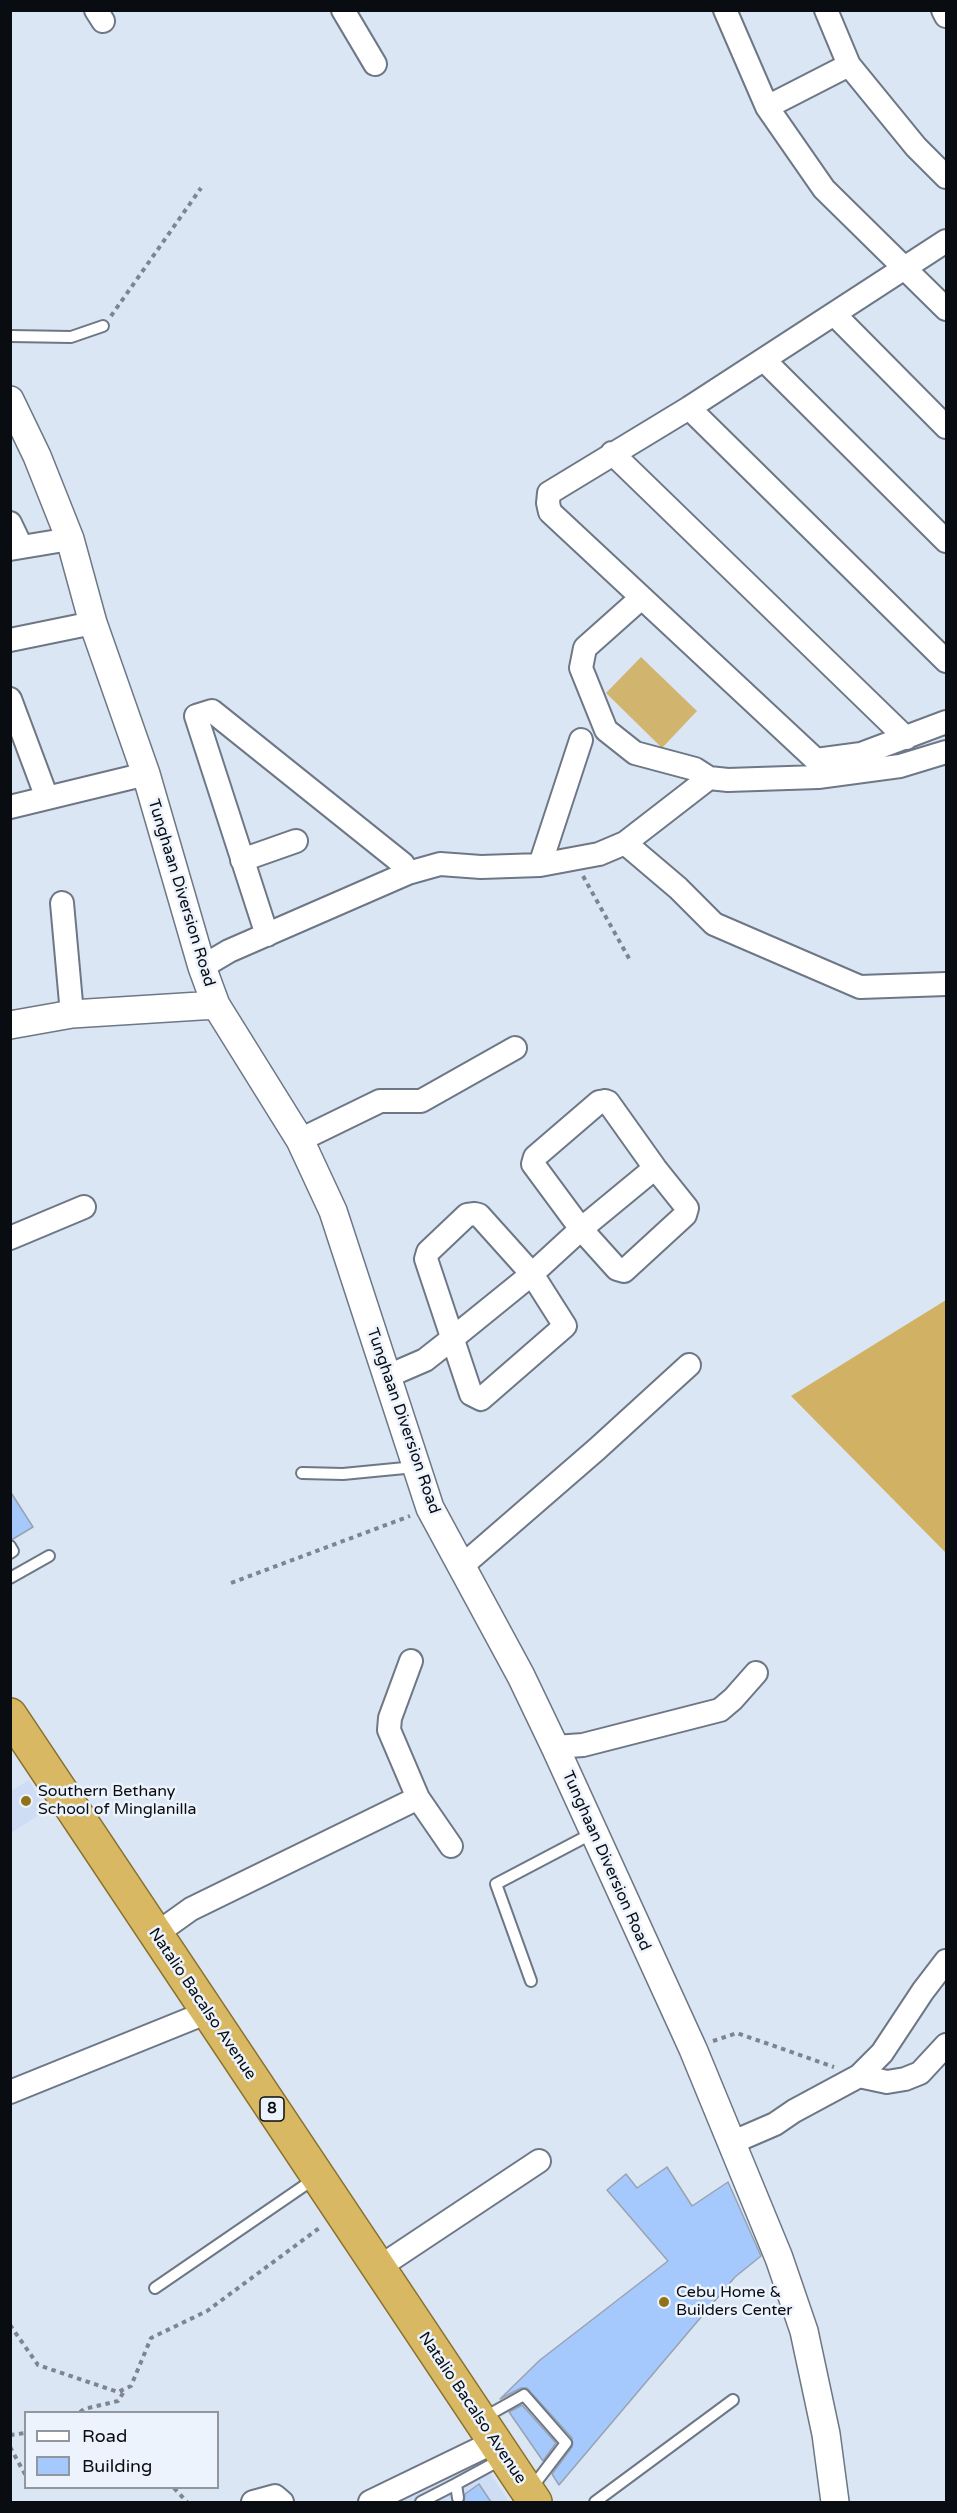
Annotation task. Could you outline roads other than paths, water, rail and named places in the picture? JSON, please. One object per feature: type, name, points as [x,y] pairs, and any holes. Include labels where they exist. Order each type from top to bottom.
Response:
[{"type":"highway","name":"Natalio Bacalso Avenue","points":[[10,1715],[534,2500]]},
{"type":"street","points":[[343,10],[375,64]]},
{"type":"street","points":[[724,10],[766,107],[824,189],[946,309]]},
{"type":"street","points":[[826,10],[849,65],[916,147],[946,177]]},
{"type":"street","points":[[943,10],[946,16]]},
{"type":"street","points":[[766,107],[849,65]]},
{"type":"street","points":[[946,241],[689,408],[549,493],[548,503],[550,512],[640,599],[816,760],[861,754],[946,722]]},
{"type":"street","points":[[834,314],[946,427]]},
{"type":"street","points":[[764,360],[946,541]]},
{"type":"street","name":"Tunghaan Diversion Road","points":[[10,400],[37,456],[70,539],[93,623],[146,774],[202,967],[216,1005],[300,1140],[333,1211],[430,1508],[521,1676],[555,1748],[693,2049],[779,2258],[804,2331],[826,2434],[835,2502]]},
{"type":"street","points":[[689,408],[946,661]]},
{"type":"street","points":[[612,453],[906,738]]},
{"type":"street","points":[[10,523],[16,548],[70,539]]},
{"type":"street","points":[[640,599],[585,648],[580,668],[606,730],[635,753],[695,769],[709,778],[728,780],[818,777],[900,766],[946,752]]},
{"type":"street","points":[[10,640],[93,623]]},
{"type":"street","points":[[10,699],[47,798]]},
{"type":"street","points":[[267,935],[196,716],[212,711],[403,864],[408,873]]},
{"type":"street","points":[[540,865],[581,740]]},
{"type":"street","points":[[10,807],[146,774]]},
{"type":"street","points":[[202,967],[229,951],[408,873],[440,864],[481,867],[540,865],[599,854],[625,843],[709,778]]},
{"type":"street","points":[[242,861],[296,841]]},
{"type":"street","points":[[625,843],[678,888],[714,924],[860,987],[946,984]]},
{"type":"street","points":[[62,903],[72,1014]]},
{"type":"street","points":[[10,1026],[72,1014],[216,1005]]},
{"type":"street","points":[[300,1140],[380,1101],[421,1101],[515,1048]]},
{"type":"street","points":[[599,1102],[608,1102],[655,1168],[685,1204],[687,1211],[624,1271],[617,1269],[581,1229],[534,1168],[533,1161],[599,1102]]},
{"type":"street","points":[[388,1377],[425,1360],[532,1275],[581,1229],[655,1168]]},
{"type":"street","points":[[10,1238],[84,1207]]},
{"type":"street","points":[[467,1215],[479,1215],[532,1275],[565,1326],[481,1399],[471,1394],[426,1259],[428,1252],[467,1215]]},
{"type":"street","points":[[462,1566],[597,1449],[689,1365]]},
{"type":"street","points":[[411,1661],[389,1724],[418,1798],[451,1846]]},
{"type":"street","points":[[555,1748],[583,1745],[720,1710],[734,1699],[756,1672]]},
{"type":"street","points":[[156,1934],[191,1909],[418,1798]]},
{"type":"street","points":[[731,2143],[775,2124],[794,2110],[859,2076],[882,2054],[923,1991],[946,1961]]},
{"type":"street","points":[[10,2092],[208,2012]]},
{"type":"street","points":[[859,2076],[887,2082],[905,2079],[920,2073],[946,2045]]},
{"type":"street","points":[[378,2268],[539,2161]]},
{"type":"street","points":[[370,2502],[493,2440]]},
{"type":"street","points":[[253,2502],[275,2496],[282,2502]]},
{"type":"lane","points":[[10,336],[71,337],[103,326]]},
{"type":"lane","points":[[302,1473],[343,1474],[416,1467]]},
{"type":"lane","points":[[10,1546],[13,1551],[10,1553]]},
{"type":"lane","points":[[10,1578],[49,1556]]},
{"type":"lane","points":[[531,1981],[496,1884],[593,1833]]},
{"type":"lane","points":[[155,2288],[317,2177]]},
{"type":"lane","points":[[421,2502],[456,2484],[493,2440],[524,2395],[566,2444],[534,2500]]},
{"type":"lane","points":[[595,2502],[733,2400]]},
{"type":"lane","points":[[456,2484],[458,2499]]},
{"type":"place","name":"Southern Bethany School of Minglanilla","points":[[26,1801]]},
{"type":"place","name":"Cebu Home & Builders Center","points":[[664,2302]]}]
